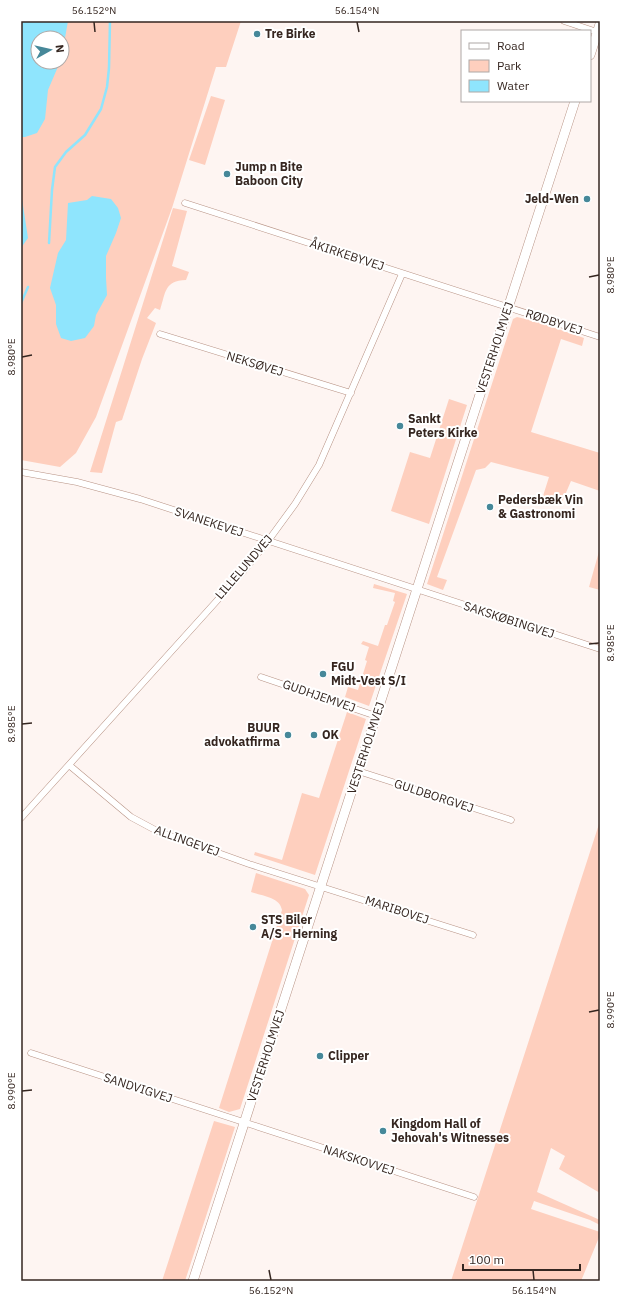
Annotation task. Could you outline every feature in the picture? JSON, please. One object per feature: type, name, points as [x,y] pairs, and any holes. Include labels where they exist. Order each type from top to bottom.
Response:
[{"type":"street","points":[[564,21],[599,30],[591,52]]},
{"type":"street","name":"VESTERHOLMVEJ","points":[[193,1281],[575,102]]},
{"type":"street","name":"ÅKIRKEBYVEJ","points":[[185,203],[402,274],[484,298],[508,308]]},
{"type":"street","name":"LILLELUNDVEJ","points":[[21,818],[241,574],[296,504],[319,465],[402,274]]},
{"type":"street","name":"RØDBYVEJ","points":[[508,308],[600,337]]},
{"type":"street","name":"NEKSØVEJ","points":[[160,334],[351,394]]},
{"type":"street","name":"SVANEKEVEJ","points":[[21,472],[77,482],[140,499],[417,590]]},
{"type":"street","name":"SAKSKØBINGVEJ","points":[[417,590],[600,649]]},
{"type":"street","name":"GUDHJEMVEJ","points":[[261,677],[376,716]]},
{"type":"street","name":"ALLINGEVEJ","points":[[69,765],[130,817],[156,831],[249,864],[321,886]]},
{"type":"street","name":"GULDBORGVEJ","points":[[358,771],[511,820]]},
{"type":"street","name":"MARIBOVEJ","points":[[321,886],[473,935]]},
{"type":"street","name":"SANDVIGVEJ","points":[[31,1053],[244,1122]]},
{"type":"street","name":"NAKSKOVVEJ","points":[[244,1122],[474,1197]]},
{"type":"green space","points":[[21,21],[241,21],[226,67],[216,67],[172,208],[96,417],[76,453],[60,467],[21,460]]},
{"type":"green space","points":[[211,96],[225,100],[205,165],[189,160]]},
{"type":"green space","points":[[173,208],[187,211],[172,266],[189,272],[186,280],[170,285],[165,293],[160,310],[155,308],[147,318],[156,323],[142,359],[122,420],[116,422],[102,473],[90,472]]},
{"type":"green space","points":[[517,317],[538,322],[584,338],[582,346],[561,339],[531,432],[600,453],[600,491],[571,481],[562,502],[543,496],[549,477],[491,462],[485,468],[476,470],[437,577],[447,580],[443,590],[427,584],[513,319]]},
{"type":"green space","points":[[449,399],[467,405],[429,524],[391,511],[410,452],[430,458]]},
{"type":"green space","points":[[600,548],[600,590],[589,587]]},
{"type":"green space","points":[[374,584],[407,594],[369,706],[345,697],[348,687],[358,690],[367,661],[365,660],[369,647],[361,644],[363,641],[378,646],[395,602],[393,601],[395,593],[373,588]]},
{"type":"green space","points":[[347,712],[366,719],[315,875],[254,855],[255,852],[282,860],[302,793],[319,798]]},
{"type":"green space","points":[[600,821],[600,1193],[559,1169],[565,1156],[551,1148],[537,1192],[600,1220],[600,1225],[590,1220],[534,1201],[531,1209],[600,1232],[600,1235],[581,1281],[451,1281]]},
{"type":"green space","points":[[256,873],[305,889],[309,895],[240,1109],[229,1112],[219,1108],[282,910],[278,902],[251,892]]},
{"type":"green space","points":[[214,1121],[235,1127],[185,1281],[162,1281]]},
{"type":"water","points":[[21,21],[68,21],[66,30],[30,30],[30,70],[57,70],[48,90],[45,119],[37,133],[21,137]]},
{"type":"water","points":[[92,196],[111,199],[118,208],[121,218],[106,256],[107,295],[96,315],[94,326],[85,338],[71,341],[61,338],[56,324],[56,305],[50,288],[58,253],[66,240],[68,203],[87,200]]},
{"type":"water","points":[[21,198],[28,238],[21,248]]},
{"type":"waterway","points":[[49,243],[55,167],[66,152],[85,135],[101,109],[107,87],[109,68],[110,21]]},
{"type":"waterway","points":[[21,303],[28,287]]},
{"type":"place","name":"Tre Birke","points":[[257,34]]},
{"type":"place","name":"Jump n Bite Baboon City","points":[[227,174]]},
{"type":"place","name":"Jeld-Wen","points":[[587,199]]},
{"type":"place","name":"Sankt Peters Kirke","points":[[400,426]]},
{"type":"place","name":"Pedersbæk Vin & Gastronomi","points":[[490,507]]},
{"type":"place","name":"FGU Midt-Vest S/I","points":[[323,674]]},
{"type":"place","name":"BUUR advokatfirma","points":[[288,735]]},
{"type":"place","name":"OK","points":[[314,735]]},
{"type":"place","name":"STS Biler A/S - Herning","points":[[253,927]]},
{"type":"place","name":"Clipper","points":[[320,1056]]},
{"type":"place","name":"Kingdom Hall of Jehovah's Witnesses","points":[[383,1131]]}]
